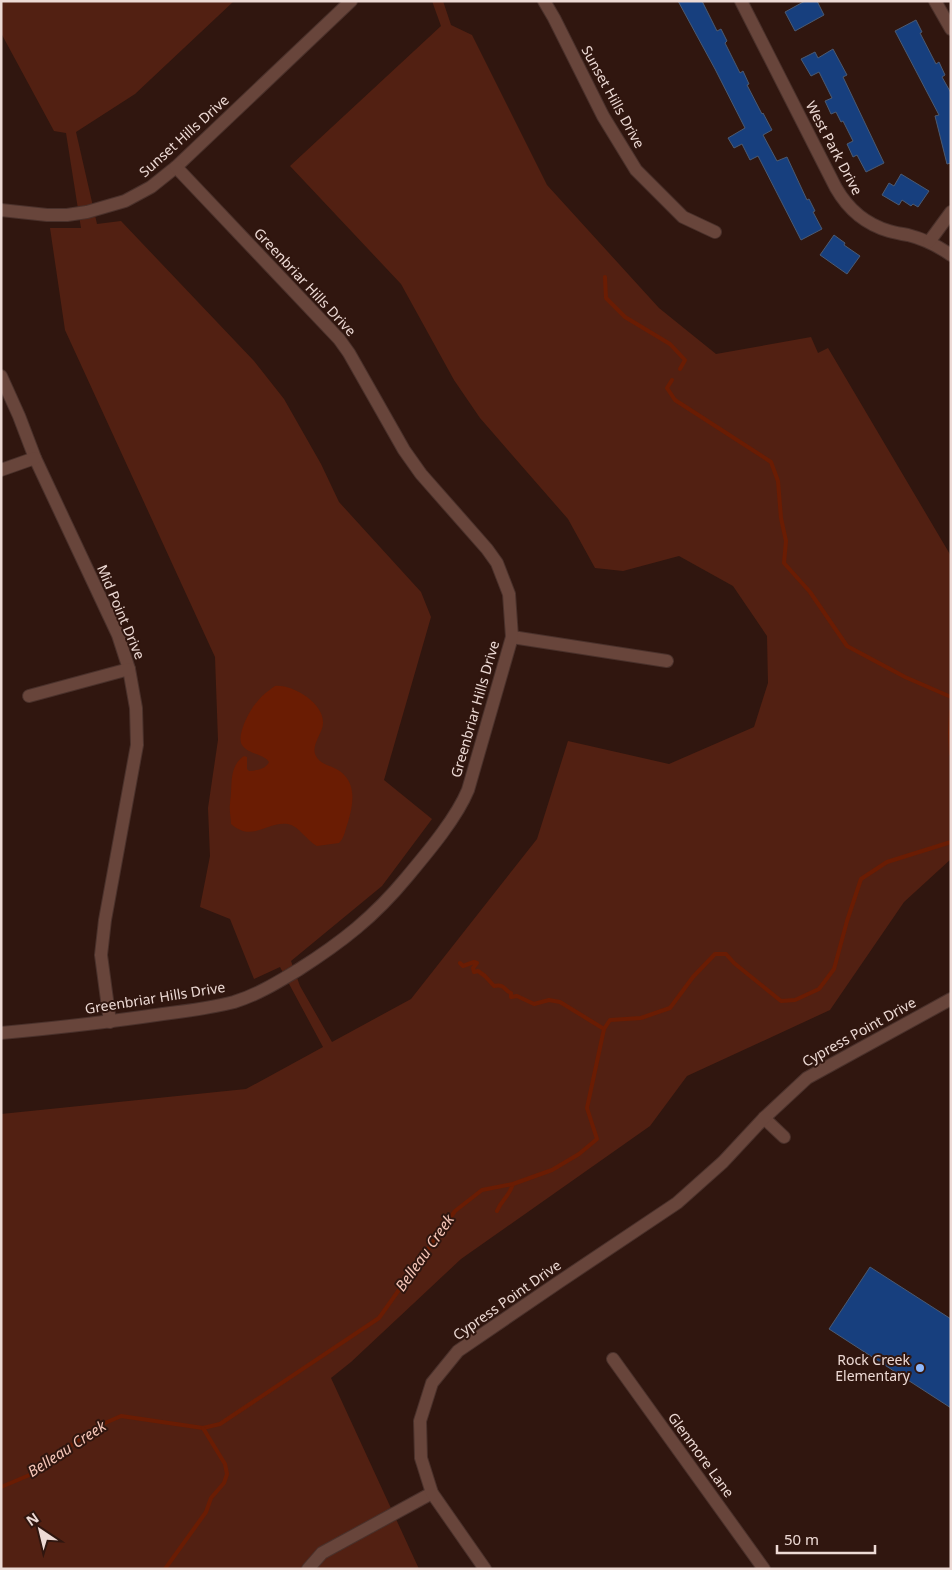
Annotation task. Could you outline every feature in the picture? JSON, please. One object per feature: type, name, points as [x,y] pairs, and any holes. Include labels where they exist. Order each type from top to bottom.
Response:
[{"type":"street","name":"Sunset Hills Drive","points":[[1,210],[47,215],[87,212],[125,201],[151,187],[176,167],[351,1]]},
{"type":"street","name":"Sunset Hills Drive","points":[[544,1],[603,116],[636,170],[682,217],[715,232]]},
{"type":"street","name":"West Park Drive","points":[[742,1],[843,199],[850,209],[876,226],[929,242],[951,255]]},
{"type":"street","points":[[935,1],[951,28]]},
{"type":"street","name":"Greenbriar Hills Drive","points":[[1,1033],[110,1022],[216,1006],[254,994],[283,979],[330,950],[369,919],[387,900],[416,866],[461,806],[470,782],[512,637],[509,594],[496,562],[413,462],[339,339],[176,167]]},
{"type":"street","points":[[929,242],[951,212]]},
{"type":"street","name":"Mid Point Drive","points":[[1,376],[35,458],[118,635],[129,669],[136,708],[137,745],[105,920],[101,955],[110,1022]]},
{"type":"street","points":[[1,470],[35,458]]},
{"type":"street","points":[[512,637],[667,661]]},
{"type":"street","points":[[29,696],[129,669]]},
{"type":"street","name":"Cypress Point Drive","points":[[485,1569],[432,1493],[421,1458],[420,1421],[432,1383],[458,1352],[558,1282],[677,1203],[723,1162],[764,1118],[807,1078],[951,999]]},
{"type":"street","points":[[764,1118],[784,1137]]},
{"type":"street","name":"Glenmore Lane","points":[[613,1359],[764,1569]]},
{"type":"street","points":[[308,1569],[322,1553],[432,1493]]},
{"type":"shaded area","points":[[1,1],[234,1],[135,94],[76,132],[97,224],[121,221],[254,361],[284,399],[321,464],[339,502],[421,592],[431,617],[384,780],[432,819],[382,886],[291,961],[300,986],[332,1042],[411,999],[537,839],[568,741],[669,764],[754,727],[768,683],[767,636],[733,586],[679,556],[623,571],[595,568],[568,519],[480,418],[454,380],[401,284],[290,166],[441,26],[432,1],[443,1],[451,25],[472,35],[547,185],[659,308],[716,354],[811,337],[818,353],[828,348],[951,556],[951,859],[904,902],[830,1010],[687,1076],[650,1126],[461,1259],[351,1362],[331,1378],[419,1569],[1,1569],[1,1114],[246,1089],[323,1047],[280,967],[254,979],[230,919],[200,907],[210,856],[208,808],[218,740],[215,657],[65,330],[50,228],[81,228],[66,133],[54,131],[1,33]]},
{"type":"shaded area","points":[[275,686],[290,688],[306,696],[318,708],[323,723],[315,748],[316,756],[324,763],[341,772],[350,783],[352,789],[351,809],[345,833],[339,843],[317,846],[296,828],[288,824],[273,825],[253,832],[246,832],[231,824],[232,782],[234,768],[237,763],[244,756],[247,757],[247,769],[249,771],[263,768],[269,762],[263,757],[248,751],[242,745],[242,729],[254,705]]},
{"type":"building","points":[[678,1],[702,1],[717,31],[721,29],[727,41],[725,43],[740,73],[743,71],[749,84],[747,85],[772,130],[763,135],[777,161],[787,157],[807,200],[809,199],[815,211],[813,212],[822,229],[801,240],[758,156],[750,160],[742,144],[734,148],[728,138],[745,128]]},
{"type":"building","points":[[805,1],[817,1],[824,15],[795,31],[785,12]]},
{"type":"building","points":[[916,20],[922,32],[920,33],[936,64],[939,62],[945,75],[942,77],[951,93],[951,163],[947,164],[935,116],[939,115],[895,31]]},
{"type":"building","points":[[833,49],[847,75],[843,77],[884,163],[866,172],[857,155],[853,157],[847,144],[853,141],[843,121],[841,122],[836,112],[831,114],[825,101],[832,98],[819,72],[811,76],[801,59],[815,52],[818,58]]},
{"type":"building","points":[[901,174],[929,191],[918,207],[913,204],[911,206],[902,200],[899,205],[882,195],[889,183],[894,186]]},
{"type":"building","points":[[834,235],[860,256],[847,274],[820,255]]},
{"type":"building","name":"Rock Creek Elementary","points":[[870,1267],[951,1319],[951,1408],[829,1329]]},
{"type":"waterway","points":[[605,277],[606,298],[625,317],[670,344],[685,360],[680,369]]},
{"type":"waterway","points":[[672,380],[667,388],[675,400],[771,462],[778,481],[781,518],[786,541],[784,563],[810,592],[847,646],[905,677],[951,697]]},
{"type":"waterway","points":[[951,711],[951,754]]},
{"type":"waterway","name":"Belleau Creek","points":[[1,1487],[32,1474],[96,1427],[121,1416],[203,1428],[220,1424],[379,1318],[455,1211],[482,1190],[513,1184],[552,1170],[579,1154],[597,1139],[587,1108],[604,1029],[610,1020],[641,1018],[670,1008],[693,977],[715,954],[726,954],[734,963],[781,1001],[795,1000],[819,989],[834,969],[861,879],[887,862],[951,842]]},
{"type":"waterway","points":[[460,963],[463,966],[474,962],[477,963],[473,968],[474,972],[478,971],[494,986],[503,987],[511,993],[511,997],[517,996],[534,1004],[549,1000],[560,1002],[604,1029]]},
{"type":"waterway","points":[[497,1211],[513,1184]]},
{"type":"waterway","points":[[165,1569],[206,1512],[211,1498],[224,1483],[227,1474],[225,1464],[203,1428]]},
{"type":"place","name":"Rock Creek Elementary","points":[[920,1368]]}]
